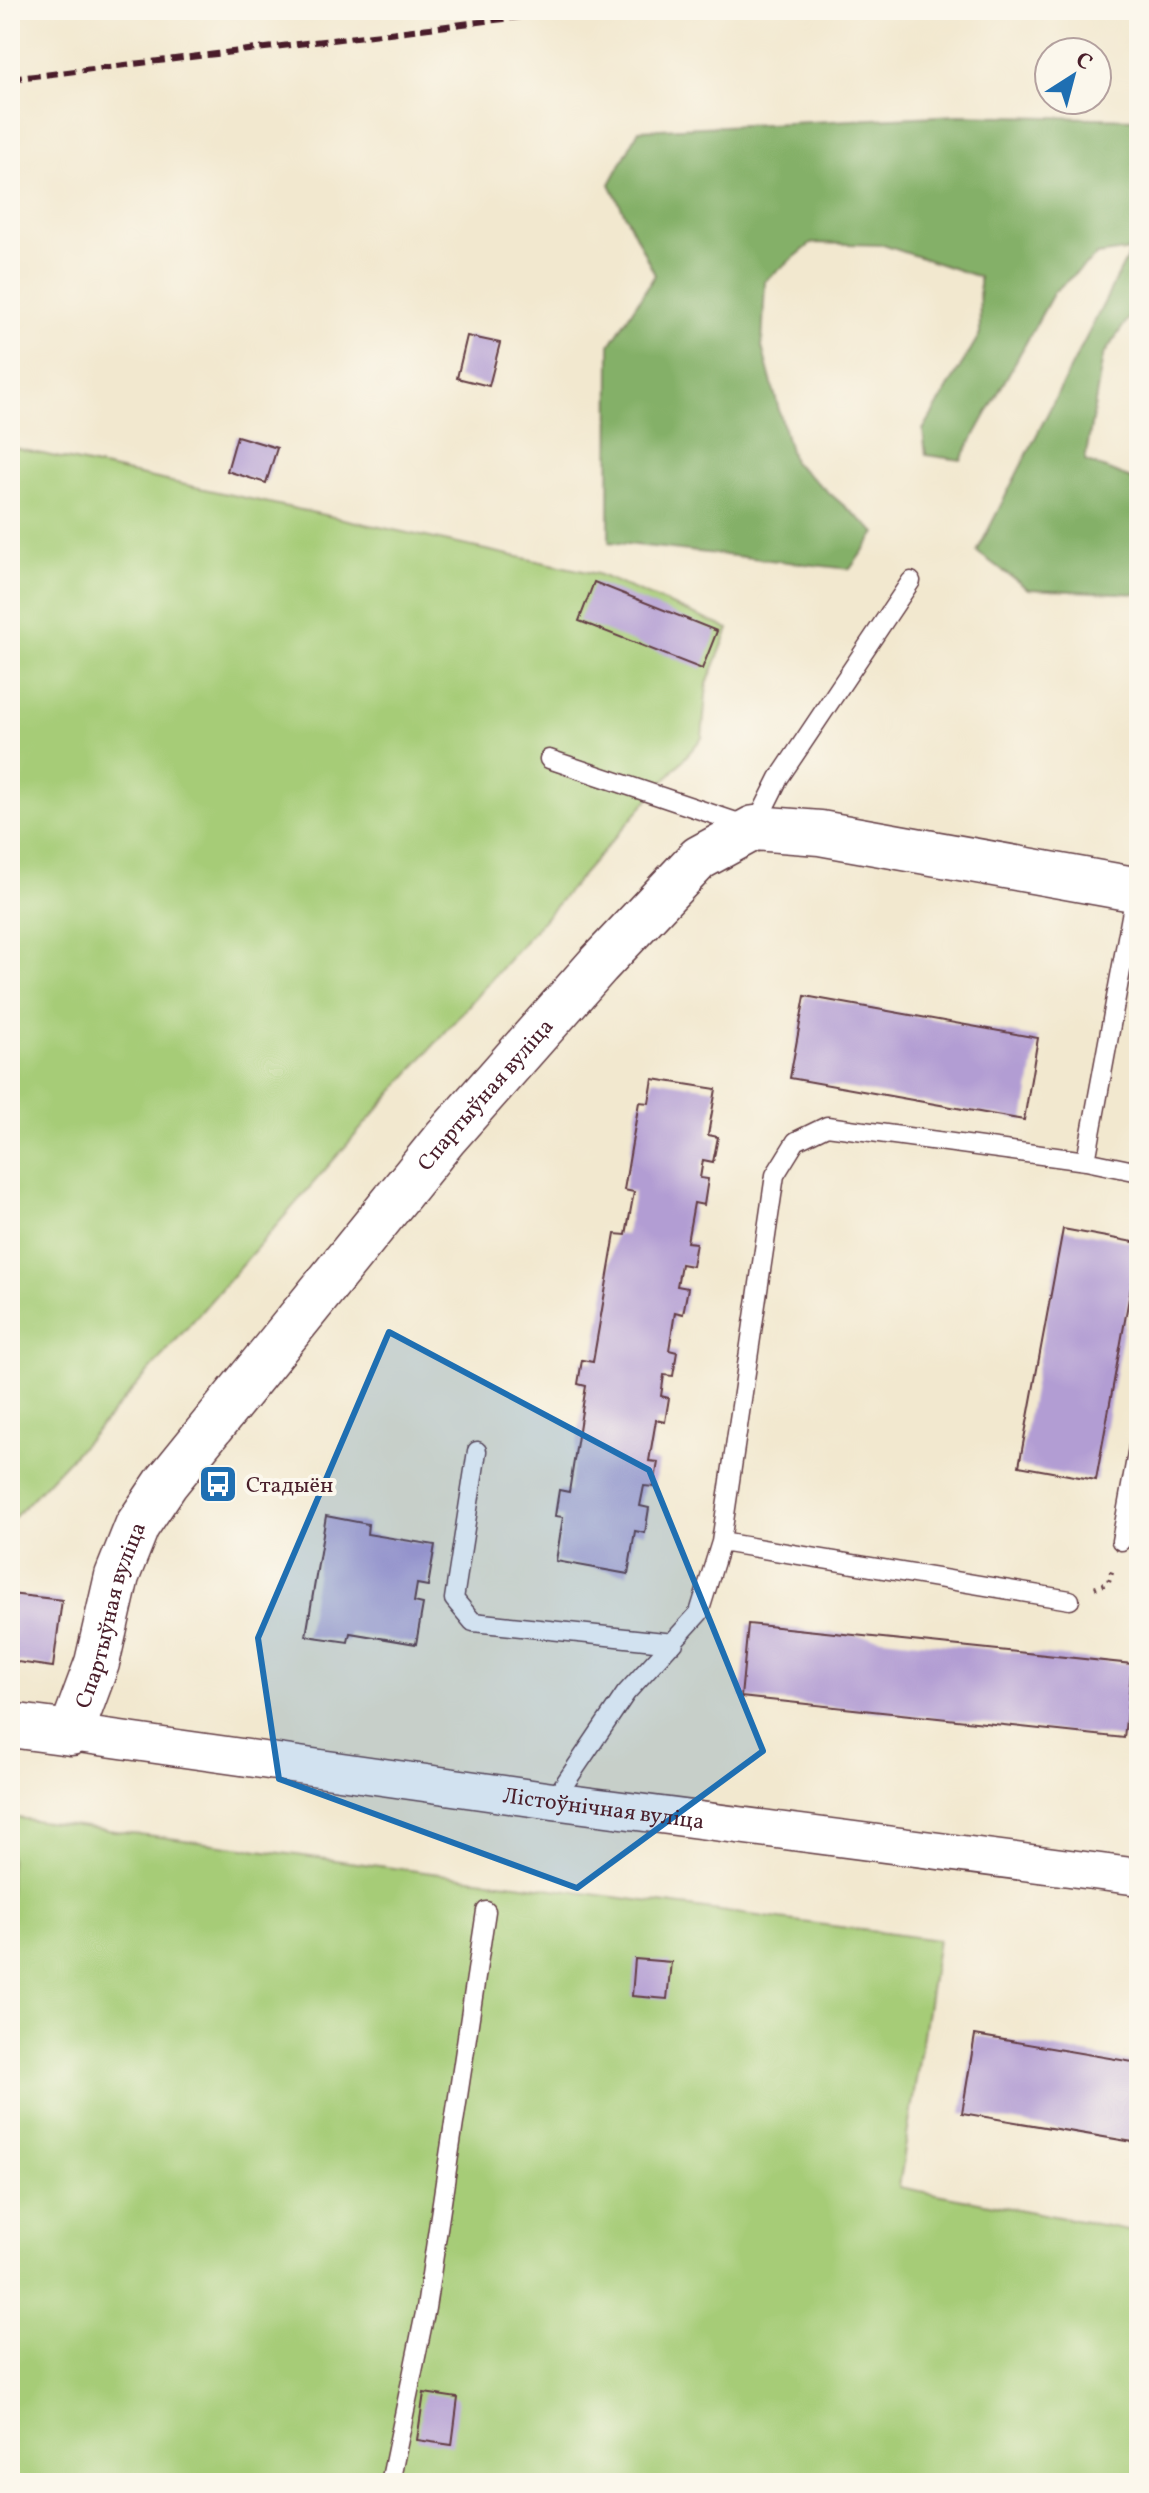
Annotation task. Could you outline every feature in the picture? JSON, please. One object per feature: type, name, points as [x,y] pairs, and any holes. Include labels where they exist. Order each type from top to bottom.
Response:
[{"type":"street","points":[[754,828],[820,833],[1137,889]]},
{"type":"street","name":"Спартыўная вуліца","points":[[71,1733],[97,1663],[117,1576],[137,1526],[166,1483],[445,1138],[598,965],[699,858],[754,828]]},
{"type":"street","points":[[10,1725],[71,1733]]},
{"type":"street","name":"Лістоўнічная вуліца","points":[[71,1733],[553,1801],[1139,1877]]},
{"type":"lane","points":[[549,759],[754,828],[779,778],[911,581]]},
{"type":"lane","points":[[1086,1161],[1137,889]]},
{"type":"lane","points":[[553,1801],[626,1693],[699,1613],[721,1542],[775,1175],[796,1141],[827,1126],[1086,1161],[1139,1172]]},
{"type":"lane","points":[[1121,1541],[1139,1442]]},
{"type":"lane","points":[[477,1451],[454,1599],[473,1622],[674,1643]]},
{"type":"lane","points":[[721,1542],[1070,1600]]},
{"type":"lane","points":[[390,2483],[426,2308],[486,1911]]},
{"type":"path","points":[[1070,1600],[1108,1583],[1121,1541]]},
{"type":"highlighted area","points":[[389,1332],[649,1470],[763,1751],[577,1888],[279,1779],[258,1638]]},
{"type":"green space","points":[[959,115],[1139,119],[1139,303],[1103,356],[1085,461],[1139,482],[1139,594],[1028,589],[977,552],[1131,250],[1097,255],[1054,292],[961,460],[926,455],[923,430],[980,334],[979,277],[883,245],[812,243],[765,281],[762,347],[793,462],[876,533],[850,569],[609,542],[610,345],[655,275],[610,184],[639,130]]},
{"type":"green space","points":[[10,447],[597,574],[729,629],[707,684],[702,738],[109,1417],[10,1522]]},
{"type":"green space","points":[[10,1817],[938,1940],[899,2187],[1139,2232],[1139,2483],[10,2483]]},
{"type":"building","points":[[467,336],[500,343],[489,386],[457,378]]},
{"type":"building","points":[[237,436],[277,448],[266,483],[227,471]]},
{"type":"building","points":[[594,582],[717,631],[702,669],[579,621]]},
{"type":"building","points":[[805,996],[1038,1038],[1024,1120],[790,1078]]},
{"type":"building","points":[[653,1079],[716,1089],[708,1135],[718,1137],[713,1162],[703,1160],[700,1178],[708,1179],[704,1205],[694,1203],[687,1242],[696,1243],[692,1266],[681,1264],[677,1286],[688,1288],[683,1314],[675,1312],[669,1350],[677,1352],[673,1376],[664,1375],[661,1396],[669,1398],[665,1422],[656,1420],[649,1461],[658,1462],[654,1487],[644,1486],[640,1506],[649,1508],[645,1533],[635,1531],[628,1574],[556,1561],[563,1517],[555,1516],[559,1490],[569,1492],[586,1386],[578,1384],[582,1360],[593,1362],[615,1234],[626,1235],[634,1192],[624,1190],[639,1102],[649,1103]]},
{"type":"building","points":[[1063,1229],[1139,1243],[1096,1480],[1019,1466]]},
{"type":"building","points":[[326,1516],[368,1524],[367,1534],[435,1545],[428,1586],[417,1584],[414,1602],[423,1604],[416,1644],[350,1633],[348,1642],[306,1636]]},
{"type":"building","points":[[10,1594],[62,1600],[53,1667],[10,1661]]},
{"type":"building","points":[[748,1624],[1132,1664],[1124,1738],[741,1697]]},
{"type":"building","points":[[635,1959],[671,1962],[667,1999],[632,1996]]},
{"type":"building","points":[[975,2035],[1139,2063],[1139,2143],[962,2113]]},
{"type":"building","points":[[424,2393],[458,2398],[452,2445],[417,2440]]},
{"type":"railway","points":[[10,79],[578,10]]},
{"type":"place","name":"Стадыён","points":[[218,1484]]}]
